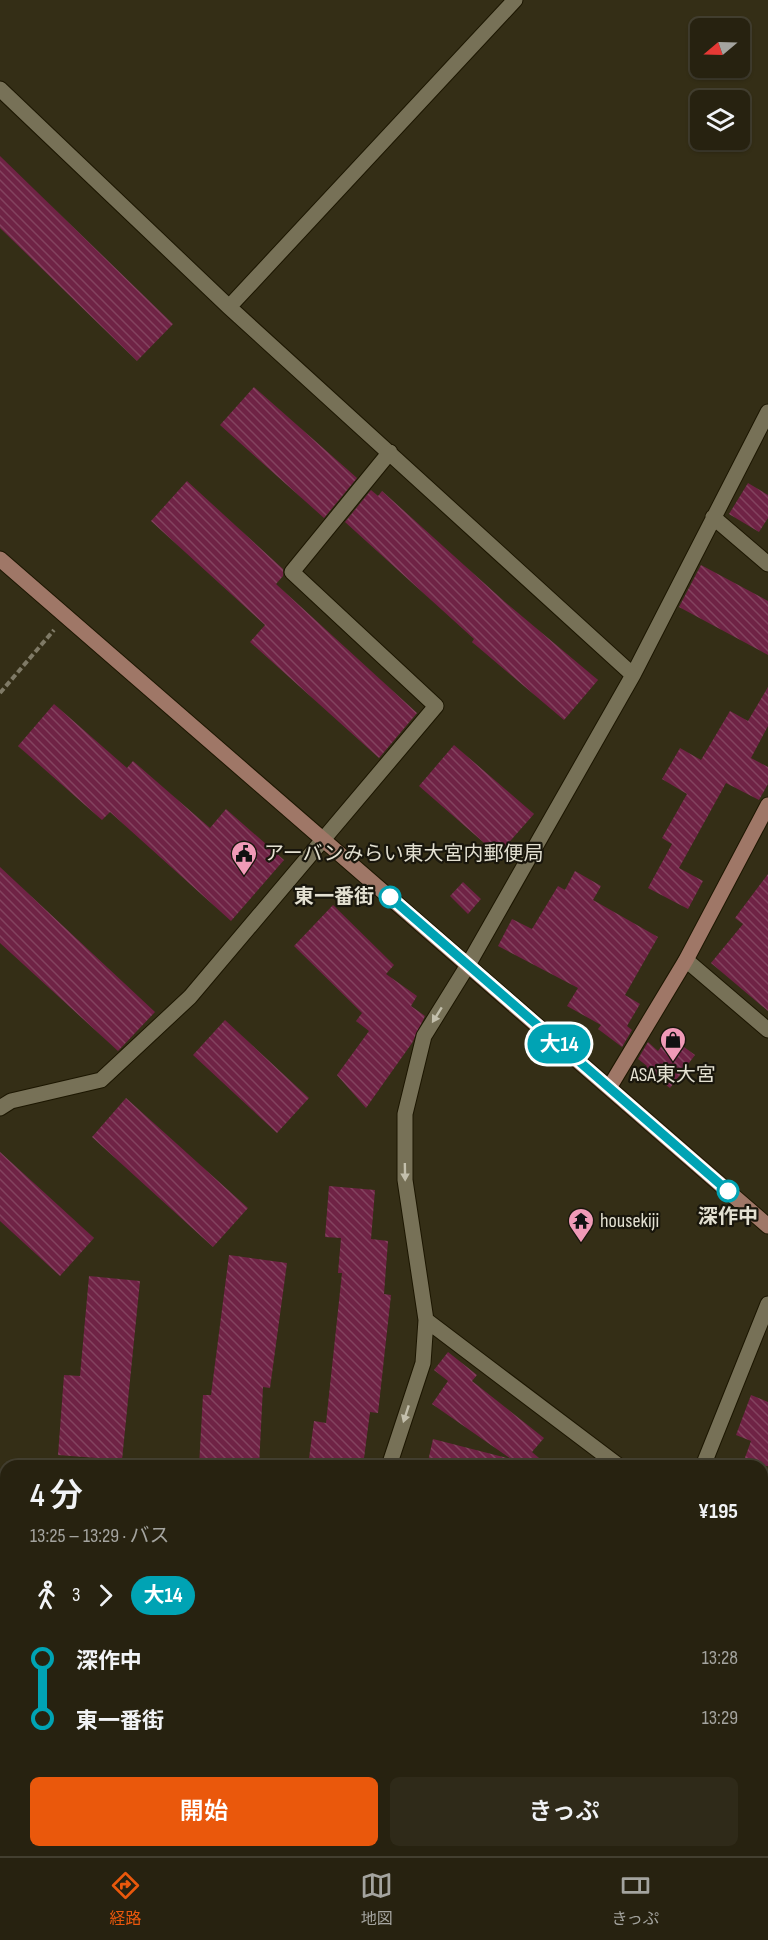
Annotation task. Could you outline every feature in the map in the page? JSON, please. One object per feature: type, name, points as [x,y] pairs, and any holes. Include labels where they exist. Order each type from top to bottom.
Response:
[{"type":"street","points":[[229,307],[515,0]]},
{"type":"street","points":[[0,89],[229,307],[633,675]]},
{"type":"street","points":[[391,1460],[423,1363],[426,1320],[405,1180],[405,1114],[424,1036],[468,965],[633,675],[768,412]]},
{"type":"street","points":[[0,1108],[11,1101],[101,1080],[190,998],[436,706],[292,572],[390,452]]},
{"type":"street","points":[[713,517],[768,564]]},
{"type":"street","points":[[0,559],[768,1226]]},
{"type":"street","points":[[609,1088],[686,960],[764,822],[768,805]]},
{"type":"street","points":[[686,960],[768,1030]]},
{"type":"street","points":[[705,1460],[768,1304]]},
{"type":"street","points":[[426,1320],[612,1460]]},
{"type":"path","points":[[0,693],[66,616]]},
{"type":"building","points":[[0,156],[173,324],[137,361],[0,228]]},
{"type":"building","points":[[254,387],[357,478],[324,518],[220,425]]},
{"type":"building","points":[[187,481],[283,569],[283,576],[276,584],[417,713],[379,758],[250,642],[265,625],[151,521]]},
{"type":"building","points":[[748,483],[768,495],[768,518],[759,532],[729,514]]},
{"type":"building","points":[[371,490],[378,496],[382,491],[505,602],[598,680],[564,720],[472,642],[474,639],[345,522]]},
{"type":"building","points":[[701,565],[768,601],[768,655],[679,607]]},
{"type":"building","points":[[768,687],[768,726],[751,758],[768,767],[768,784],[759,800],[726,783],[679,868],[703,881],[688,909],[648,888],[672,844],[662,838],[687,794],[662,779],[680,748],[701,760],[730,711],[748,721]]},
{"type":"building","points":[[54,704],[127,768],[133,761],[210,828],[226,809],[284,860],[231,921],[110,812],[102,820],[18,746]]},
{"type":"building","points":[[454,745],[534,814],[498,855],[419,786]]},
{"type":"building","points":[[0,867],[155,1012],[118,1051],[0,943]]},
{"type":"building","points":[[575,871],[601,886],[593,900],[658,937],[625,995],[640,1004],[627,1026],[632,1030],[622,1047],[598,1029],[601,1025],[567,1006],[578,988],[498,946],[512,919],[532,929],[558,886],[565,890]]},
{"type":"building","points":[[768,874],[768,1011],[711,963],[743,924],[735,918]]},
{"type":"building","points":[[463,882],[481,899],[468,914],[450,896]]},
{"type":"building","points":[[333,905],[394,965],[386,974],[417,996],[411,1006],[425,1016],[412,1043],[366,1108],[337,1075],[369,1031],[356,1021],[362,1013],[294,946]]},
{"type":"building","points":[[225,1020],[309,1098],[277,1133],[193,1055]]},
{"type":"building","points":[[669,1036],[695,1055],[670,1088],[645,1069],[647,1066],[638,1059],[648,1042],[658,1051]]},
{"type":"building","points":[[126,1098],[248,1208],[213,1247],[92,1137]]},
{"type":"building","points":[[0,1152],[94,1238],[60,1276],[0,1221]]},
{"type":"building","points":[[329,1186],[375,1190],[371,1239],[388,1241],[384,1294],[391,1295],[378,1413],[370,1412],[364,1460],[309,1460],[314,1421],[326,1423],[342,1273],[338,1273],[341,1238],[325,1237]]},
{"type":"building","points":[[229,1255],[287,1263],[270,1388],[263,1387],[259,1460],[199,1460],[203,1395],[211,1395]]},
{"type":"building","points":[[89,1276],[140,1281],[122,1460],[58,1455],[64,1375],[80,1376]]},
{"type":"building","points":[[448,1352],[477,1375],[472,1381],[544,1438],[532,1452],[541,1460],[428,1460],[433,1439],[511,1459],[432,1404],[448,1381],[434,1370]]},
{"type":"building","points":[[751,1395],[768,1402],[768,1460],[744,1460],[751,1441],[736,1435]]},
{"type":"bus line","name":"大14","points":[[390,897],[728,1191]]},
{"type":"place","name":"アーバンみらい東大宮内郵便局","points":[[244,877]]},
{"type":"place","name":"東一番街","points":[[390,897]]},
{"type":"place","name":"ASA東大宮","points":[[673,1063]]},
{"type":"place","name":"深作中","points":[[728,1191]]},
{"type":"place","name":"housekiji","points":[[581,1244]]}]
